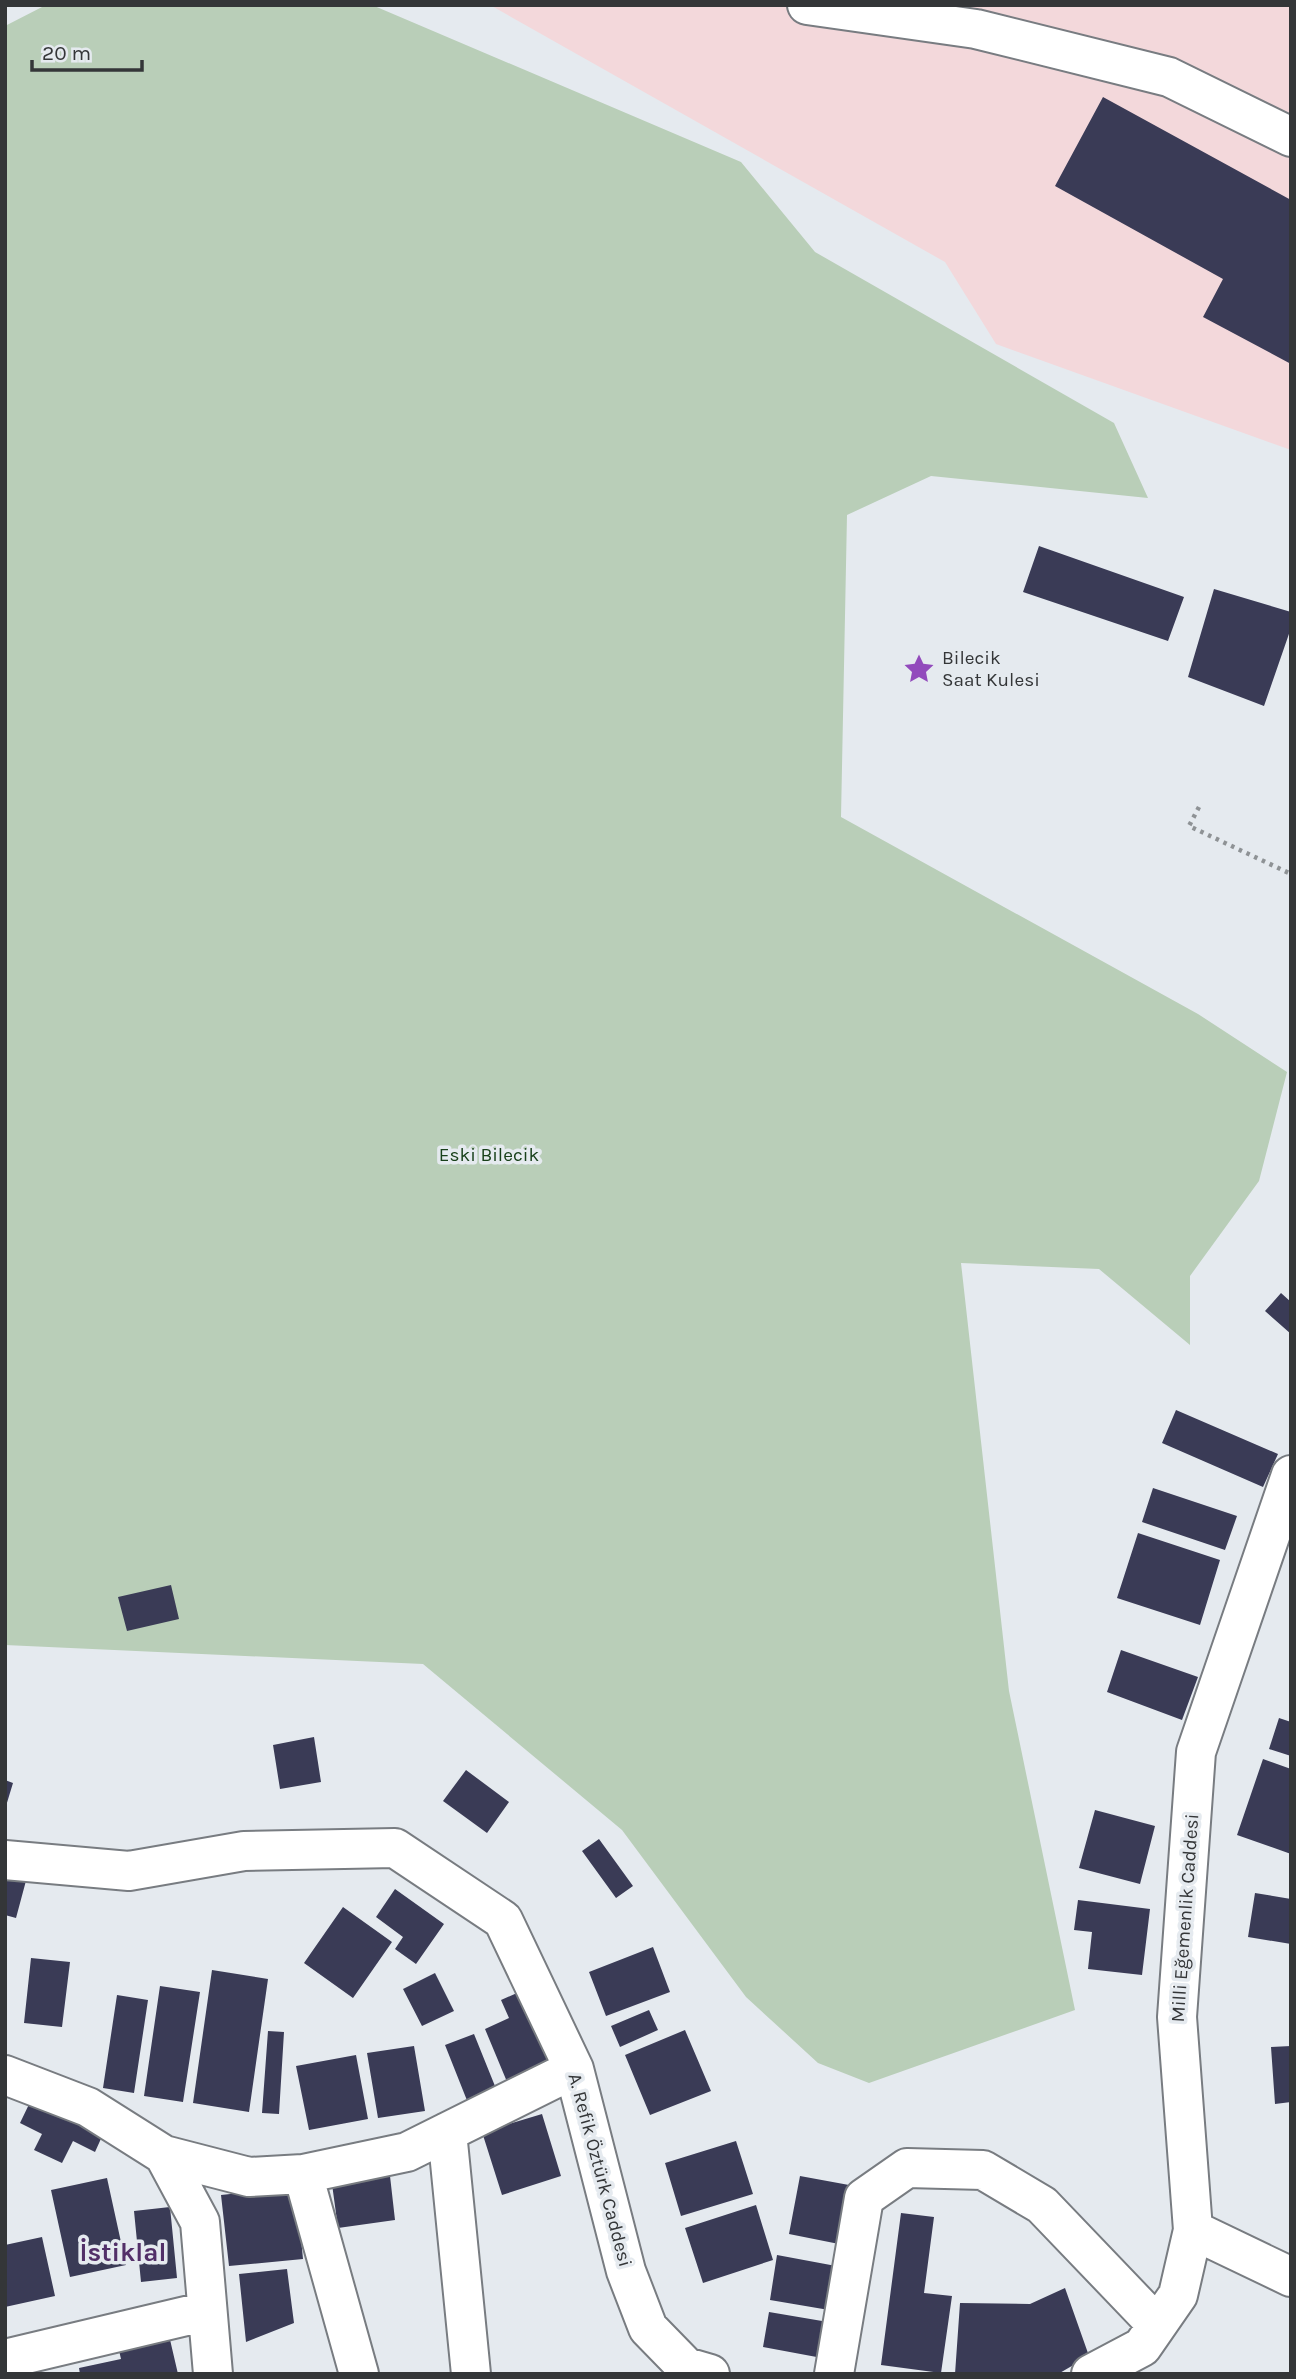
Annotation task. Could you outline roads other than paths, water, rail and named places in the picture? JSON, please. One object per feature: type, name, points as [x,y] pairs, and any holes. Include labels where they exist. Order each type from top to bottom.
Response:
[{"type":"street","points":[[807,5],[976,29],[1169,78],[1291,137]]},
{"type":"street","name":"Milli Eğemenlik Caddesi","points":[[1091,2374],[1142,2347],[1178,2295],[1194,2230],[1177,2017],[1196,1752],[1291,1475]]},
{"type":"street","name":"A. Refik Öztürk Caddesi","points":[[5,1860],[129,1871],[244,1851],[395,1848],[503,1920],[574,2069],[626,2271],[648,2328],[686,2367],[710,2374]]},
{"type":"street","points":[[5,2075],[88,2107],[164,2155],[249,2177],[303,2174],[407,2152],[574,2069]]},
{"type":"street","points":[[447,2132],[471,2374]]},
{"type":"street","points":[[164,2155],[201,2222],[213,2374]]},
{"type":"street","points":[[834,2374],[864,2198],[907,2168],[983,2169],[1042,2205],[1157,2325]]},
{"type":"street","points":[[303,2174],[359,2374]]},
{"type":"street","points":[[1194,2230],[1291,2277]]},
{"type":"street","points":[[5,2359],[207,2311]]},
{"type":"place","name":"Bilecik Saat Kulesi","points":[[919,669]]},
{"type":"district","name":"İstiklal","points":[[123,2252]]},
{"type":"park label","name":"Eski Bilecik","points":[[489,1155]]}]
